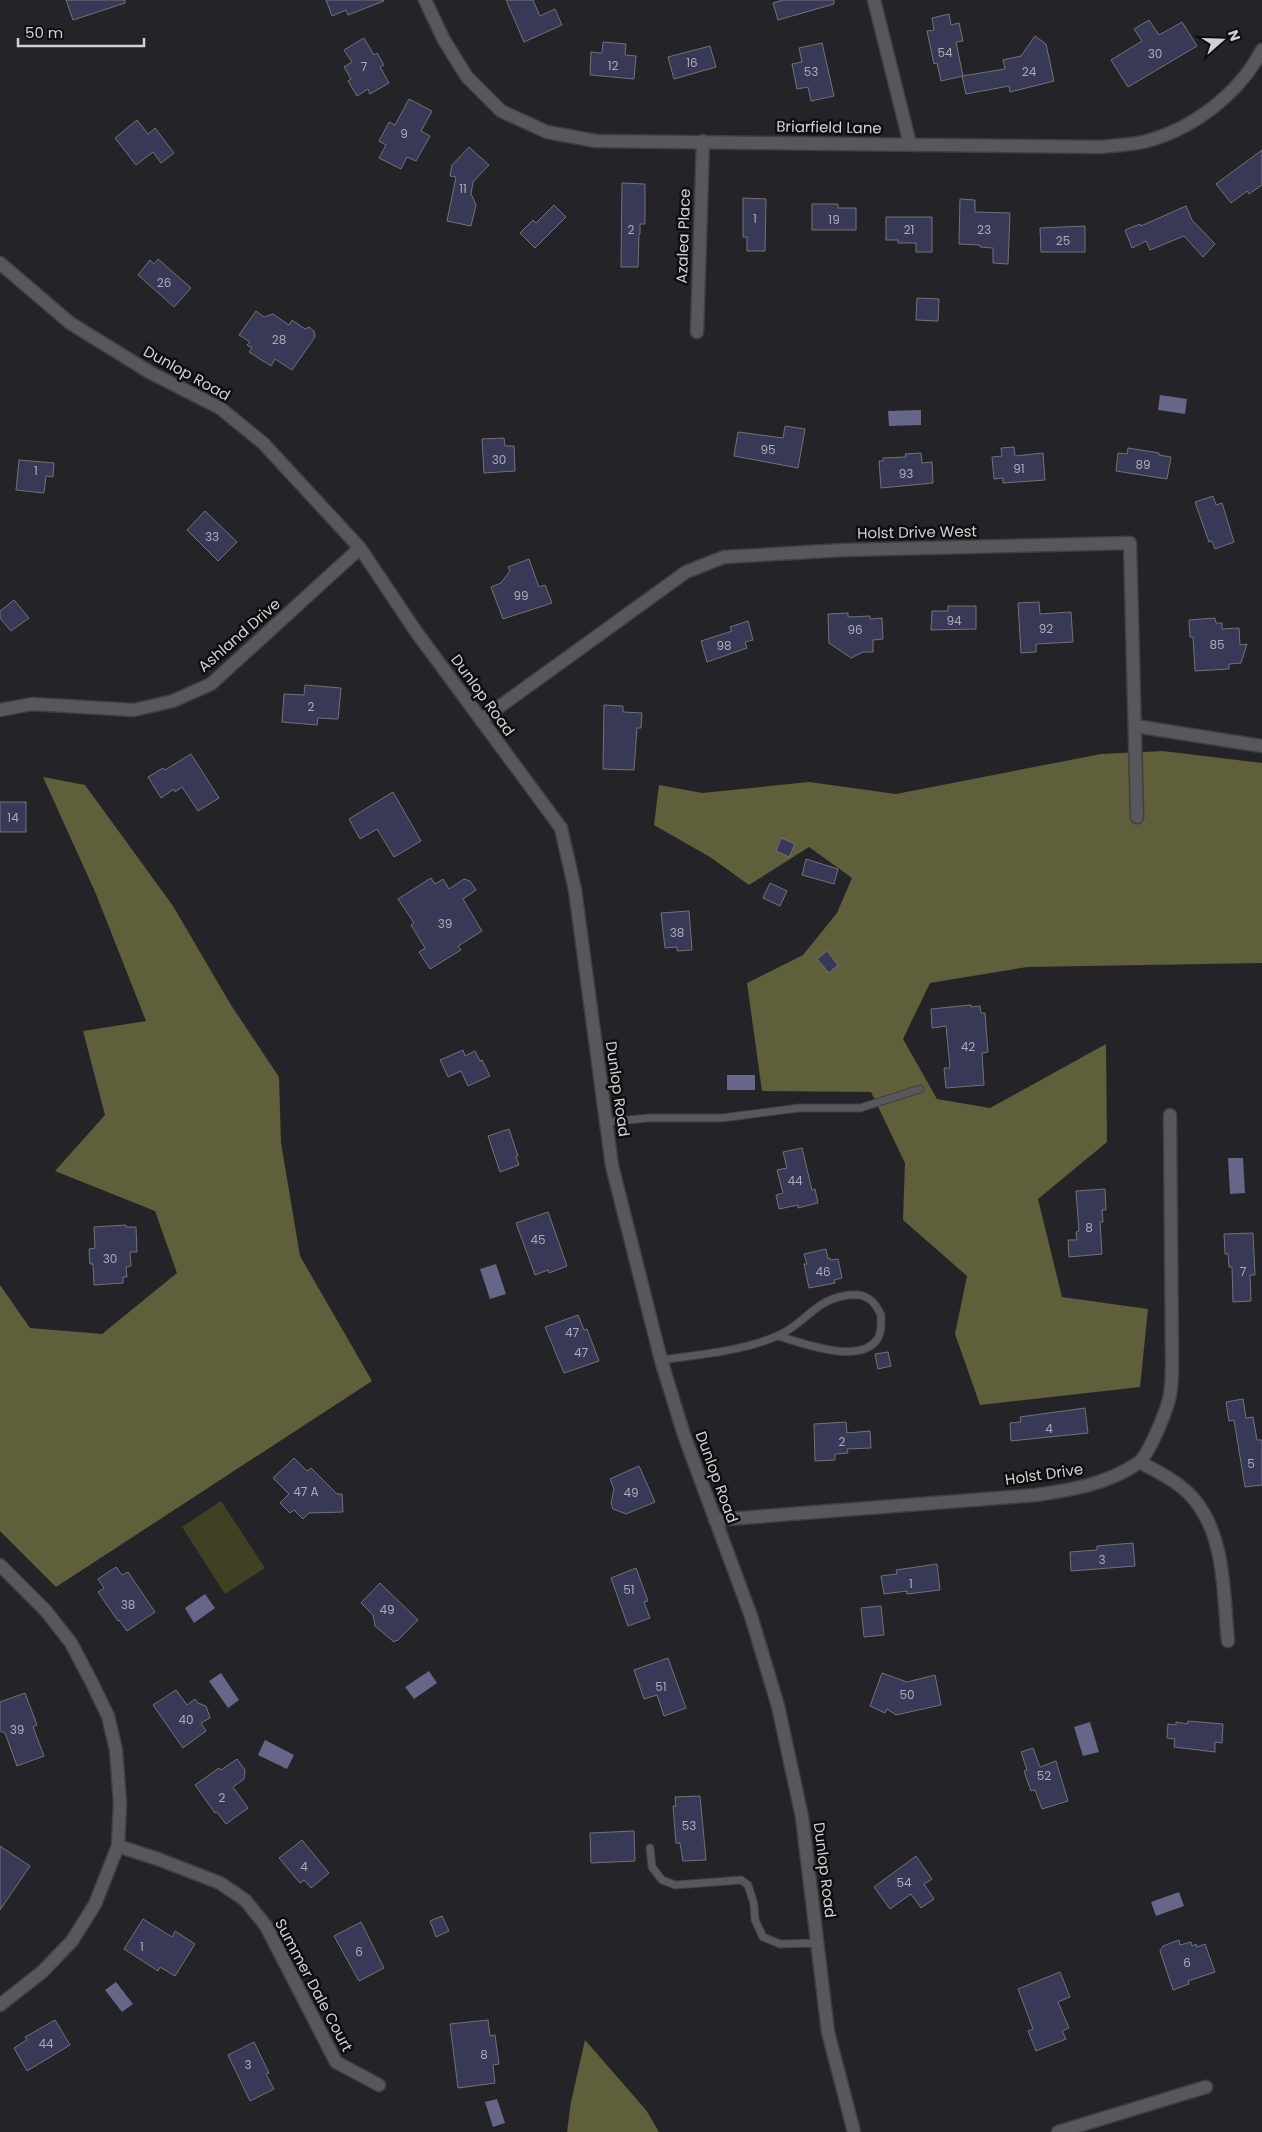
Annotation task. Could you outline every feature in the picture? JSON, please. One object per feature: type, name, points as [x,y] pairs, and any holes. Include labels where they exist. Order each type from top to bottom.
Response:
[{"type":"street","name":"Briarfield Lane","points":[[425,0],[444,40],[467,77],[501,111],[548,132],[596,140],[1101,147],[1144,142],[1184,127],[1224,99],[1254,65],[1262,50]]},
{"type":"street","points":[[874,0],[910,144]]},
{"type":"street","name":"Azalea Place","points":[[697,332],[703,141]]},
{"type":"street","name":"Dunlop Road","points":[[0,263],[70,323],[151,373],[220,408],[263,442],[360,548],[418,633],[561,828],[575,890],[612,1166],[661,1360],[684,1435],[751,1616],[778,1706],[802,1817],[828,2032],[854,2132]]},
{"type":"street","name":"Holst Drive West","points":[[481,720],[686,572],[724,558],[844,550],[1130,543],[1137,817]]},
{"type":"street","name":"Ashland Drive","points":[[0,710],[32,704],[134,710],[173,701],[211,684],[360,548]]},
{"type":"street","points":[[1135,726],[1262,746]]},
{"type":"street","points":[[1170,1115],[1172,1363],[1170,1395],[1157,1433],[1140,1462],[1168,1477],[1193,1498],[1208,1520],[1218,1553],[1228,1641]]},
{"type":"street","name":"Holst Drive","points":[[715,1520],[1072,1490],[1101,1481],[1140,1462]]},
{"type":"street","points":[[0,1566],[46,1611],[71,1643],[91,1681],[108,1716],[116,1750],[120,1804],[118,1846],[95,1904],[72,1940],[42,1972],[0,2005]]},
{"type":"street","name":"Summer Dale Court","points":[[118,1846],[220,1883],[245,1900],[266,1926],[336,2062],[379,2085]]},
{"type":"street","points":[[1058,2132],[1206,2087]]},
{"type":"lane","points":[[606,1122],[649,1118],[722,1118],[800,1108],[860,1108],[920,1089]]},
{"type":"lane","points":[[661,1360],[710,1354],[778,1336],[822,1303],[835,1296],[859,1294],[869,1297],[881,1315],[879,1338],[870,1346],[858,1351],[838,1351],[815,1347],[778,1336]]},
{"type":"lane","points":[[650,1848],[652,1867],[662,1880],[675,1885],[741,1880],[748,1884],[754,1904],[755,1920],[763,1936],[780,1944],[817,1943]]},
{"type":"shaded area","points":[[1163,751],[1262,763],[1262,963],[1027,967],[930,983],[903,1039],[937,1099],[990,1108],[1106,1044],[1107,1142],[1038,1199],[1062,1297],[1148,1309],[1140,1387],[980,1405],[955,1334],[967,1276],[903,1220],[905,1163],[871,1092],[762,1091],[747,983],[803,955],[837,913],[852,878],[809,847],[749,885],[710,857],[654,825],[659,785],[702,793],[809,782],[896,794],[1101,754]]},
{"type":"shaded area","points":[[43,777],[85,785],[173,906],[231,1005],[279,1077],[281,1143],[300,1256],[372,1381],[56,1587],[0,1531],[0,1285],[30,1328],[102,1334],[177,1273],[155,1211],[55,1171],[105,1115],[83,1031],[146,1021],[96,894]]},
{"type":"shaded area","points":[[221,1501],[265,1568],[225,1594],[182,1527]]},
{"type":"shaded area","points":[[585,2040],[646,2110],[659,2132],[567,2132],[571,2102]]},
{"type":"water","points":[[1160,395],[1187,399],[1185,414],[1158,410]]},
{"type":"water","points":[[921,410],[921,425],[889,426],[888,411]]},
{"type":"water","points":[[727,1075],[755,1075],[755,1090],[727,1090]]},
{"type":"water","points":[[1228,1158],[1243,1158],[1245,1193],[1230,1194]]},
{"type":"water","points":[[496,1264],[506,1294],[490,1299],[480,1269]]},
{"type":"water","points":[[205,1594],[215,1608],[194,1623],[185,1608]]},
{"type":"water","points":[[429,1671],[437,1683],[414,1699],[405,1687]]},
{"type":"water","points":[[221,1673],[239,1700],[228,1708],[209,1681]]},
{"type":"water","points":[[1090,1722],[1099,1752],[1083,1756],[1074,1727]]},
{"type":"water","points":[[265,1740],[294,1755],[287,1769],[258,1755]]},
{"type":"water","points":[[1179,1892],[1184,1906],[1156,1916],[1151,1902]]},
{"type":"water","points":[[116,1982],[133,2004],[122,2012],[105,1990]]},
{"type":"water","points":[[497,2099],[505,2123],[493,2127],[485,2102]]},
{"type":"building","points":[[66,0],[125,0],[125,3],[73,20]]},
{"type":"building","points":[[326,0],[384,1],[348,15],[346,10],[332,16]]},
{"type":"building","points":[[506,0],[533,0],[540,16],[555,9],[562,25],[524,42]]},
{"type":"building","points":[[783,0],[834,0],[834,4],[778,20],[773,3]]},
{"type":"building","points":[[949,14],[951,25],[959,23],[963,41],[956,42],[963,76],[941,81],[937,63],[934,64],[927,31],[934,30],[932,18]]},
{"type":"building","points":[[1149,20],[1159,35],[1182,22],[1197,46],[1128,87],[1111,60],[1142,41],[1134,29]]},
{"type":"building","points":[[1035,36],[1046,44],[1054,81],[1010,92],[1009,86],[966,94],[962,76],[1005,69],[1003,60],[1021,56]]},
{"type":"building","points":[[364,38],[374,55],[377,53],[384,65],[380,67],[389,83],[370,94],[368,89],[357,96],[348,81],[351,79],[344,67],[352,62],[344,50]]},
{"type":"building","points":[[603,42],[626,44],[625,55],[636,56],[634,79],[590,75],[591,52],[602,53]]},
{"type":"building","points":[[822,43],[834,96],[811,101],[808,87],[797,89],[792,64],[802,62],[799,48]]},
{"type":"building","points":[[710,46],[716,67],[674,79],[668,57]]},
{"type":"building","points":[[409,99],[432,111],[421,131],[430,136],[416,161],[407,157],[401,169],[379,158],[386,145],[379,141],[389,122],[395,125]]},
{"type":"building","points":[[137,120],[148,134],[155,128],[174,153],[161,163],[153,152],[136,165],[115,138]]},
{"type":"building","points":[[469,147],[489,165],[473,182],[471,194],[476,205],[471,226],[447,221],[456,177],[450,176],[452,165]]},
{"type":"building","points":[[1262,150],[1262,185],[1249,194],[1247,191],[1231,203],[1216,184]]},
{"type":"building","points":[[622,183],[645,184],[645,224],[640,224],[638,267],[621,267]]},
{"type":"building","points":[[743,198],[766,199],[765,251],[747,251],[747,237],[743,237]]},
{"type":"building","points":[[960,199],[975,200],[975,212],[1010,213],[1008,264],[993,263],[993,248],[959,244]]},
{"type":"building","points":[[812,204],[838,204],[838,208],[856,208],[856,230],[812,230]]},
{"type":"building","points":[[554,205],[566,217],[535,248],[520,233],[533,220],[536,223]]},
{"type":"building","points":[[1186,206],[1192,220],[1215,244],[1203,257],[1184,236],[1150,250],[1146,241],[1132,248],[1125,230],[1140,224],[1141,226]]},
{"type":"building","points":[[886,217],[932,217],[932,252],[916,252],[916,243],[898,243],[898,240],[886,240]]},
{"type":"building","points":[[1085,226],[1085,252],[1041,252],[1040,228]]},
{"type":"building","points":[[158,259],[191,288],[174,307],[138,275],[150,260],[154,264]]},
{"type":"building","points":[[917,298],[939,299],[938,321],[916,320]]},
{"type":"building","points":[[256,311],[264,317],[273,314],[289,325],[292,320],[305,329],[309,327],[314,331],[315,337],[292,370],[275,359],[271,366],[249,352],[252,348],[247,345],[250,342],[239,335]]},
{"type":"building","points":[[785,426],[805,429],[798,468],[734,456],[738,432],[783,438]]},
{"type":"building","points":[[504,438],[505,446],[514,446],[515,471],[484,473],[482,439]]},
{"type":"building","points":[[1014,447],[1015,456],[1043,453],[1045,480],[1003,483],[1003,478],[994,479],[992,457],[1002,456],[1001,448]]},
{"type":"building","points":[[1128,448],[1171,457],[1167,479],[1116,471],[1118,453],[1127,454]]},
{"type":"building","points":[[921,453],[922,463],[932,462],[933,483],[881,488],[879,461],[883,461],[883,458],[906,457],[905,454]]},
{"type":"building","points":[[19,460],[54,463],[53,477],[46,476],[44,493],[16,490]]},
{"type":"building","points":[[1213,496],[1216,505],[1222,503],[1234,542],[1215,549],[1212,541],[1209,542],[1195,502]]},
{"type":"building","points":[[205,511],[237,542],[218,561],[187,530]]},
{"type":"building","points":[[529,559],[539,587],[545,585],[552,603],[503,619],[491,587],[501,583],[510,571],[508,567]]},
{"type":"building","points":[[14,600],[29,618],[11,631],[0,618],[0,611]]},
{"type":"building","points":[[1039,602],[1040,614],[1071,612],[1073,642],[1036,644],[1036,652],[1021,653],[1018,603]]},
{"type":"building","points":[[948,606],[976,606],[976,629],[931,630],[932,611],[948,611]]},
{"type":"building","points":[[848,613],[848,617],[870,616],[870,619],[882,618],[883,639],[873,640],[873,652],[863,652],[851,658],[829,643],[828,614]]},
{"type":"building","points":[[1215,618],[1216,623],[1222,623],[1222,629],[1239,628],[1240,645],[1247,644],[1241,663],[1229,664],[1229,669],[1195,671],[1193,637],[1190,637],[1189,620]]},
{"type":"building","points":[[748,621],[753,640],[745,642],[747,648],[707,662],[701,641],[732,631],[730,627]]},
{"type":"building","points":[[305,685],[341,688],[338,719],[318,718],[317,725],[282,722],[284,694],[304,695]]},
{"type":"building","points":[[604,705],[623,706],[623,712],[642,713],[641,728],[637,728],[634,770],[603,769]]},
{"type":"building","points":[[191,754],[219,798],[198,811],[182,787],[175,792],[174,789],[161,798],[148,777],[163,768],[165,770]]},
{"type":"building","points":[[393,792],[421,841],[394,857],[377,829],[360,839],[349,819]]},
{"type":"building","points":[[0,802],[26,802],[26,832],[0,832]]},
{"type":"building","points":[[781,838],[795,844],[789,857],[776,851]]},
{"type":"building","points":[[806,859],[838,869],[834,884],[802,875]]},
{"type":"building","points":[[431,878],[435,884],[443,879],[449,889],[464,879],[470,881],[476,890],[463,899],[482,931],[458,946],[461,950],[430,969],[419,952],[425,948],[411,925],[414,923],[398,899]]},
{"type":"building","points":[[770,883],[787,891],[780,906],[763,898]]},
{"type":"building","points":[[689,911],[692,950],[677,951],[677,947],[665,948],[661,913]]},
{"type":"building","points":[[827,951],[838,965],[829,973],[817,959]]},
{"type":"building","points":[[971,1005],[971,1007],[980,1006],[981,1013],[985,1013],[988,1052],[982,1053],[984,1085],[946,1088],[944,1068],[950,1068],[946,1026],[932,1028],[931,1009]]},
{"type":"building","points":[[463,1050],[465,1056],[475,1051],[490,1076],[468,1086],[461,1071],[448,1077],[440,1060]]},
{"type":"building","points":[[509,1129],[519,1165],[500,1172],[488,1136]]},
{"type":"building","points":[[802,1148],[812,1190],[815,1189],[818,1203],[798,1208],[798,1205],[779,1209],[776,1195],[783,1193],[777,1170],[787,1168],[783,1152]]},
{"type":"building","points":[[1105,1189],[1106,1210],[1102,1210],[1103,1222],[1100,1222],[1102,1254],[1069,1257],[1068,1240],[1077,1240],[1076,1232],[1079,1231],[1076,1191]]},
{"type":"building","points":[[548,1212],[567,1266],[549,1273],[548,1270],[535,1275],[516,1223]]},
{"type":"building","points":[[126,1225],[126,1227],[136,1227],[137,1252],[130,1252],[131,1266],[126,1267],[127,1277],[123,1277],[123,1283],[94,1285],[93,1264],[90,1264],[89,1249],[95,1248],[94,1227]]},
{"type":"building","points":[[1253,1233],[1255,1275],[1250,1275],[1251,1301],[1233,1302],[1232,1267],[1229,1267],[1228,1254],[1225,1254],[1224,1234]]},
{"type":"building","points":[[826,1249],[828,1259],[838,1259],[842,1278],[834,1280],[835,1283],[809,1288],[804,1264],[807,1264],[804,1254]]},
{"type":"building","points":[[578,1315],[584,1330],[587,1329],[599,1361],[564,1373],[545,1327]]},
{"type":"building","points":[[888,1352],[891,1366],[878,1369],[875,1354]]},
{"type":"building","points":[[1243,1399],[1246,1418],[1253,1417],[1257,1440],[1262,1440],[1262,1485],[1245,1487],[1234,1420],[1229,1421],[1226,1402]]},
{"type":"building","points":[[1085,1408],[1088,1433],[1011,1441],[1010,1423],[1021,1422],[1020,1417]]},
{"type":"building","points":[[846,1422],[847,1433],[870,1431],[871,1448],[847,1449],[848,1453],[835,1454],[835,1460],[815,1461],[814,1424]]},
{"type":"building","points":[[294,1458],[307,1471],[311,1468],[337,1494],[342,1494],[343,1512],[309,1513],[303,1519],[294,1510],[290,1513],[280,1503],[289,1494],[273,1478]]},
{"type":"building","points":[[639,1466],[655,1502],[626,1514],[613,1509],[611,1503],[614,1489],[610,1479]]},
{"type":"building","points":[[1133,1543],[1135,1566],[1071,1571],[1070,1552],[1097,1550],[1097,1546]]},
{"type":"building","points":[[937,1564],[940,1590],[907,1594],[907,1591],[884,1594],[881,1576],[897,1574],[896,1570]]},
{"type":"building","points":[[116,1567],[122,1575],[128,1572],[155,1612],[127,1631],[98,1592],[104,1588],[98,1579]]},
{"type":"building","points":[[636,1568],[648,1601],[644,1602],[650,1618],[628,1626],[611,1578]]},
{"type":"building","points":[[380,1583],[418,1620],[394,1642],[375,1626],[373,1615],[361,1603]]},
{"type":"building","points":[[881,1606],[884,1635],[864,1637],[861,1608]]},
{"type":"building","points":[[668,1658],[686,1708],[664,1716],[657,1695],[644,1699],[634,1670]]},
{"type":"building","points":[[882,1673],[907,1682],[935,1675],[941,1705],[896,1715],[887,1709],[885,1713],[870,1706]]},
{"type":"building","points":[[176,1690],[187,1705],[195,1699],[198,1703],[206,1706],[210,1718],[201,1723],[206,1731],[183,1748],[153,1705]]},
{"type":"building","points":[[25,1693],[37,1725],[33,1727],[44,1756],[17,1766],[5,1733],[0,1731],[0,1702]]},
{"type":"building","points":[[1188,1721],[1223,1724],[1222,1743],[1215,1742],[1215,1752],[1174,1747],[1175,1739],[1167,1738],[1168,1724],[1176,1725],[1176,1722],[1187,1724]]},
{"type":"building","points":[[1033,1748],[1040,1767],[1056,1761],[1068,1801],[1042,1809],[1035,1790],[1031,1791],[1024,1771],[1027,1770],[1021,1752]]},
{"type":"building","points":[[237,1759],[245,1770],[244,1779],[233,1787],[248,1808],[226,1824],[217,1812],[215,1813],[195,1785],[219,1768],[221,1770]]},
{"type":"building","points":[[700,1796],[706,1860],[683,1861],[680,1843],[676,1843],[673,1806],[676,1806],[675,1797]]},
{"type":"building","points":[[634,1831],[635,1861],[591,1863],[590,1833]]},
{"type":"building","points":[[302,1840],[329,1873],[311,1888],[304,1880],[300,1883],[279,1858]]},
{"type":"building","points":[[0,1846],[30,1866],[0,1910]]},
{"type":"building","points":[[916,1856],[932,1879],[924,1884],[934,1899],[921,1908],[911,1894],[890,1909],[874,1887]]},
{"type":"building","points":[[442,1916],[449,1931],[436,1937],[430,1921]]},
{"type":"building","points":[[143,1919],[172,1937],[175,1931],[195,1944],[175,1976],[160,1967],[158,1971],[124,1949]]},
{"type":"building","points":[[361,1922],[384,1968],[359,1981],[334,1936]]},
{"type":"building","points":[[1179,1940],[1180,1945],[1191,1942],[1192,1946],[1196,1944],[1197,1947],[1205,1944],[1215,1972],[1188,1981],[1189,1984],[1173,1990],[1160,1951],[1163,1946]]},
{"type":"building","points":[[1060,1972],[1070,1997],[1058,2002],[1069,2028],[1062,2031],[1066,2039],[1036,2051],[1028,2031],[1033,2029],[1018,1989]]},
{"type":"building","points":[[55,2020],[70,2045],[27,2071],[14,2048],[27,2040],[25,2037]]},
{"type":"building","points":[[488,2020],[490,2036],[495,2035],[499,2064],[493,2065],[495,2083],[458,2088],[450,2024]]},
{"type":"building","points":[[254,2042],[269,2073],[266,2074],[274,2089],[250,2101],[228,2055]]}]
